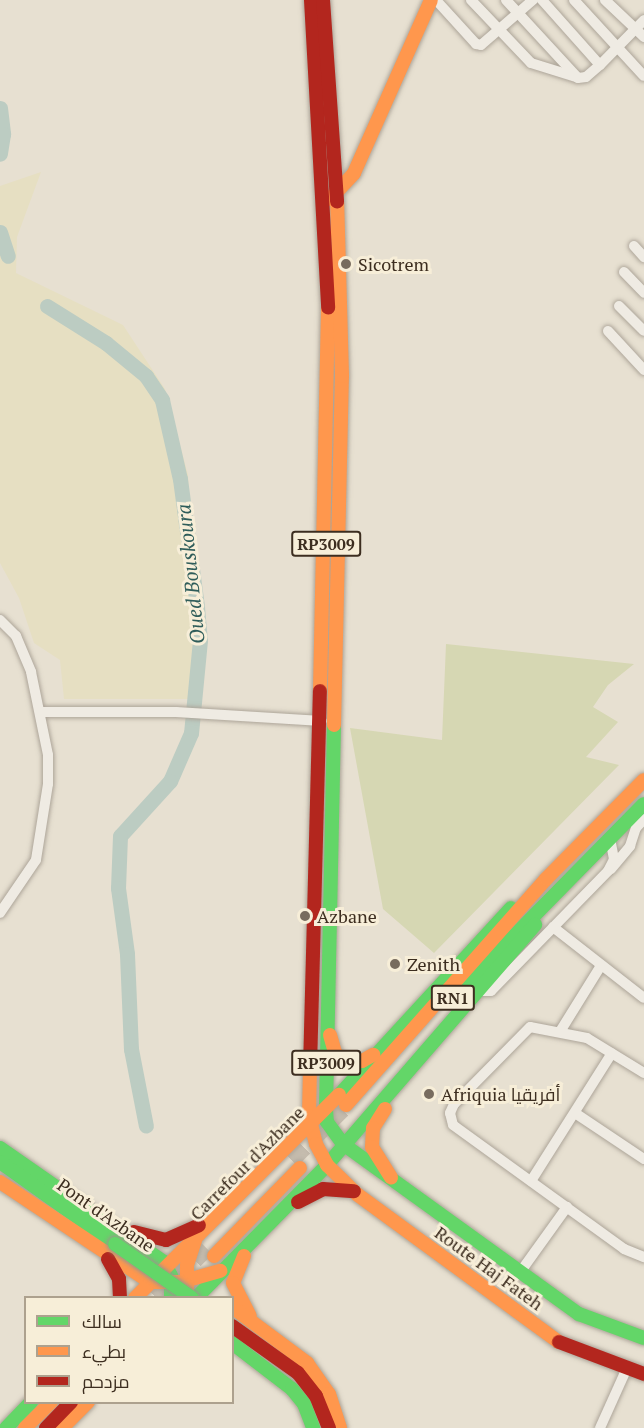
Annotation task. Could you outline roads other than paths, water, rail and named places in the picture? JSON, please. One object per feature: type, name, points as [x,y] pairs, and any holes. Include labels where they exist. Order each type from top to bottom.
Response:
[{"type":"main road","name":"RP3009","points":[[310,1088],[322,721],[329,375],[325,203],[311,0]]},
{"type":"main road","name":"RP3009","points":[[321,1118],[327,1017],[342,376],[337,195],[323,0]]},
{"type":"main road","points":[[325,203],[337,195],[354,173],[431,0]]},
{"type":"main road","name":"RN1","points":[[353,1115],[393,1056],[432,1005],[546,879],[644,780]]},
{"type":"main road","name":"RN1","points":[[353,1115],[444,1008],[644,804]]},
{"type":"main road","points":[[321,1118],[492,925],[546,879]]},
{"type":"main road","points":[[391,1177],[377,1158],[371,1136],[395,1088],[476,990],[525,937],[560,890]]},
{"type":"main road","points":[[327,1017],[332,1045],[340,1058],[353,1062],[376,1054]]},
{"type":"main road","points":[[310,1088],[321,1118],[342,1128],[353,1115],[395,1088]]},
{"type":"main road","points":[[310,1088],[292,1140],[319,1144],[343,1144]]},
{"type":"main road","points":[[152,1296],[185,1292],[224,1270],[327,1165],[343,1144],[353,1115]]},
{"type":"main road","name":"Carrefour d'Azbane","points":[[205,1248],[228,1207],[292,1140],[321,1118],[343,1144]]},
{"type":"main road","name":"Route Haj Fateh","points":[[321,1118],[319,1144],[327,1165],[354,1191],[563,1345],[644,1374]]},
{"type":"main road","points":[[305,1186],[319,1144]]},
{"type":"main road","name":"Route Haj Fateh","points":[[343,1144],[579,1314],[644,1338]]},
{"type":"main road","points":[[0,1148],[167,1265],[185,1292]]},
{"type":"main road","name":"Pont d'Azbane","points":[[0,1162],[110,1249]]},
{"type":"main road","points":[[189,1256],[205,1248],[296,1164]]},
{"type":"main road","name":"Pont d'Azbane","points":[[0,1169],[110,1249],[185,1292],[207,1296]]},
{"type":"main road","points":[[0,1182],[110,1249],[150,1282],[185,1292]]},
{"type":"main road","points":[[273,1219],[316,1191],[354,1191]]},
{"type":"main road","points":[[101,1219],[152,1239],[166,1240],[188,1232],[228,1207]]},
{"type":"main road","points":[[256,1324],[236,1294],[233,1283],[240,1262],[259,1233]]},
{"type":"main road","points":[[144,1296],[150,1282],[167,1265],[205,1248]]},
{"type":"main road","points":[[110,1249],[119,1279],[120,1296]]},
{"type":"main road","points":[[189,1256],[192,1265],[201,1271],[224,1270]]},
{"type":"main road","points":[[185,1292],[189,1256]]},
{"type":"main road","points":[[234,1308],[307,1363],[329,1394],[340,1428]]},
{"type":"main road","points":[[234,1327],[298,1373],[315,1396],[329,1428]]},
{"type":"main road","points":[[234,1336],[294,1378],[309,1399],[321,1428]]},
{"type":"main road","points":[[234,1346],[250,1355],[292,1389],[304,1404],[313,1428]]},
{"type":"main road","points":[[6,1428],[29,1404]]},
{"type":"main road","points":[[25,1428],[49,1404]]},
{"type":"main road","points":[[46,1428],[69,1404]]},
{"type":"main road","points":[[62,1428],[86,1404]]},
{"type":"street","points":[[436,0],[476,44],[485,43],[532,0]]},
{"type":"street","points":[[471,0],[531,63],[578,78],[586,77],[640,33],[644,20]]},
{"type":"street","points":[[506,0],[578,78]]},
{"type":"street","points":[[542,0],[600,65]]},
{"type":"street","points":[[574,0],[644,76]]},
{"type":"street","points":[[605,0],[640,33]]},
{"type":"street","points":[[634,246],[644,257]]},
{"type":"street","points":[[624,272],[644,294]]},
{"type":"street","points":[[619,306],[644,331]]},
{"type":"street","points":[[608,331],[644,370]]},
{"type":"street","points":[[0,620],[22,648],[41,712],[48,784],[36,860],[0,913]]},
{"type":"street","points":[[41,712],[176,712],[322,721]]},
{"type":"street","points":[[476,990],[490,991],[608,871],[619,863],[644,819]]},
{"type":"street","points":[[608,871],[614,859],[610,839]]},
{"type":"street","points":[[553,927],[600,967],[644,998]]},
{"type":"street","points":[[561,1030],[600,967]]},
{"type":"street","points":[[644,1073],[587,1038],[561,1030],[527,1028],[454,1104],[450,1113],[453,1125],[624,1249],[644,1257]]},
{"type":"street","points":[[531,1181],[612,1053]]},
{"type":"street","points":[[574,1113],[644,1159]]},
{"type":"street","points":[[521,1271],[567,1207]]},
{"type":"street","points":[[600,1428],[627,1368]]},
{"type":"waterway","name":"Oued Bouskoura","points":[[0,108],[3,134],[0,154]]},
{"type":"waterway","name":"Oued Bouskoura","points":[[0,232],[8,256]]},
{"type":"waterway","name":"Oued Bouskoura","points":[[47,306],[106,343],[146,376],[162,400],[180,479],[197,607],[200,640],[191,733],[170,781],[120,836],[118,888],[127,954],[131,1049],[146,1126]]},
{"type":"tunnel","points":[[291,1160],[346,1105]]},
{"type":"tunnel","points":[[158,1296],[206,1248]]},
{"type":"place","name":"Sicotrem","points":[[346,264]]},
{"type":"place","name":"Azbane","points":[[305,916]]},
{"type":"place","name":"Zenith","points":[[395,964]]},
{"type":"place","name":"Afriquia أفريقيا","points":[[429,1094]]}]
